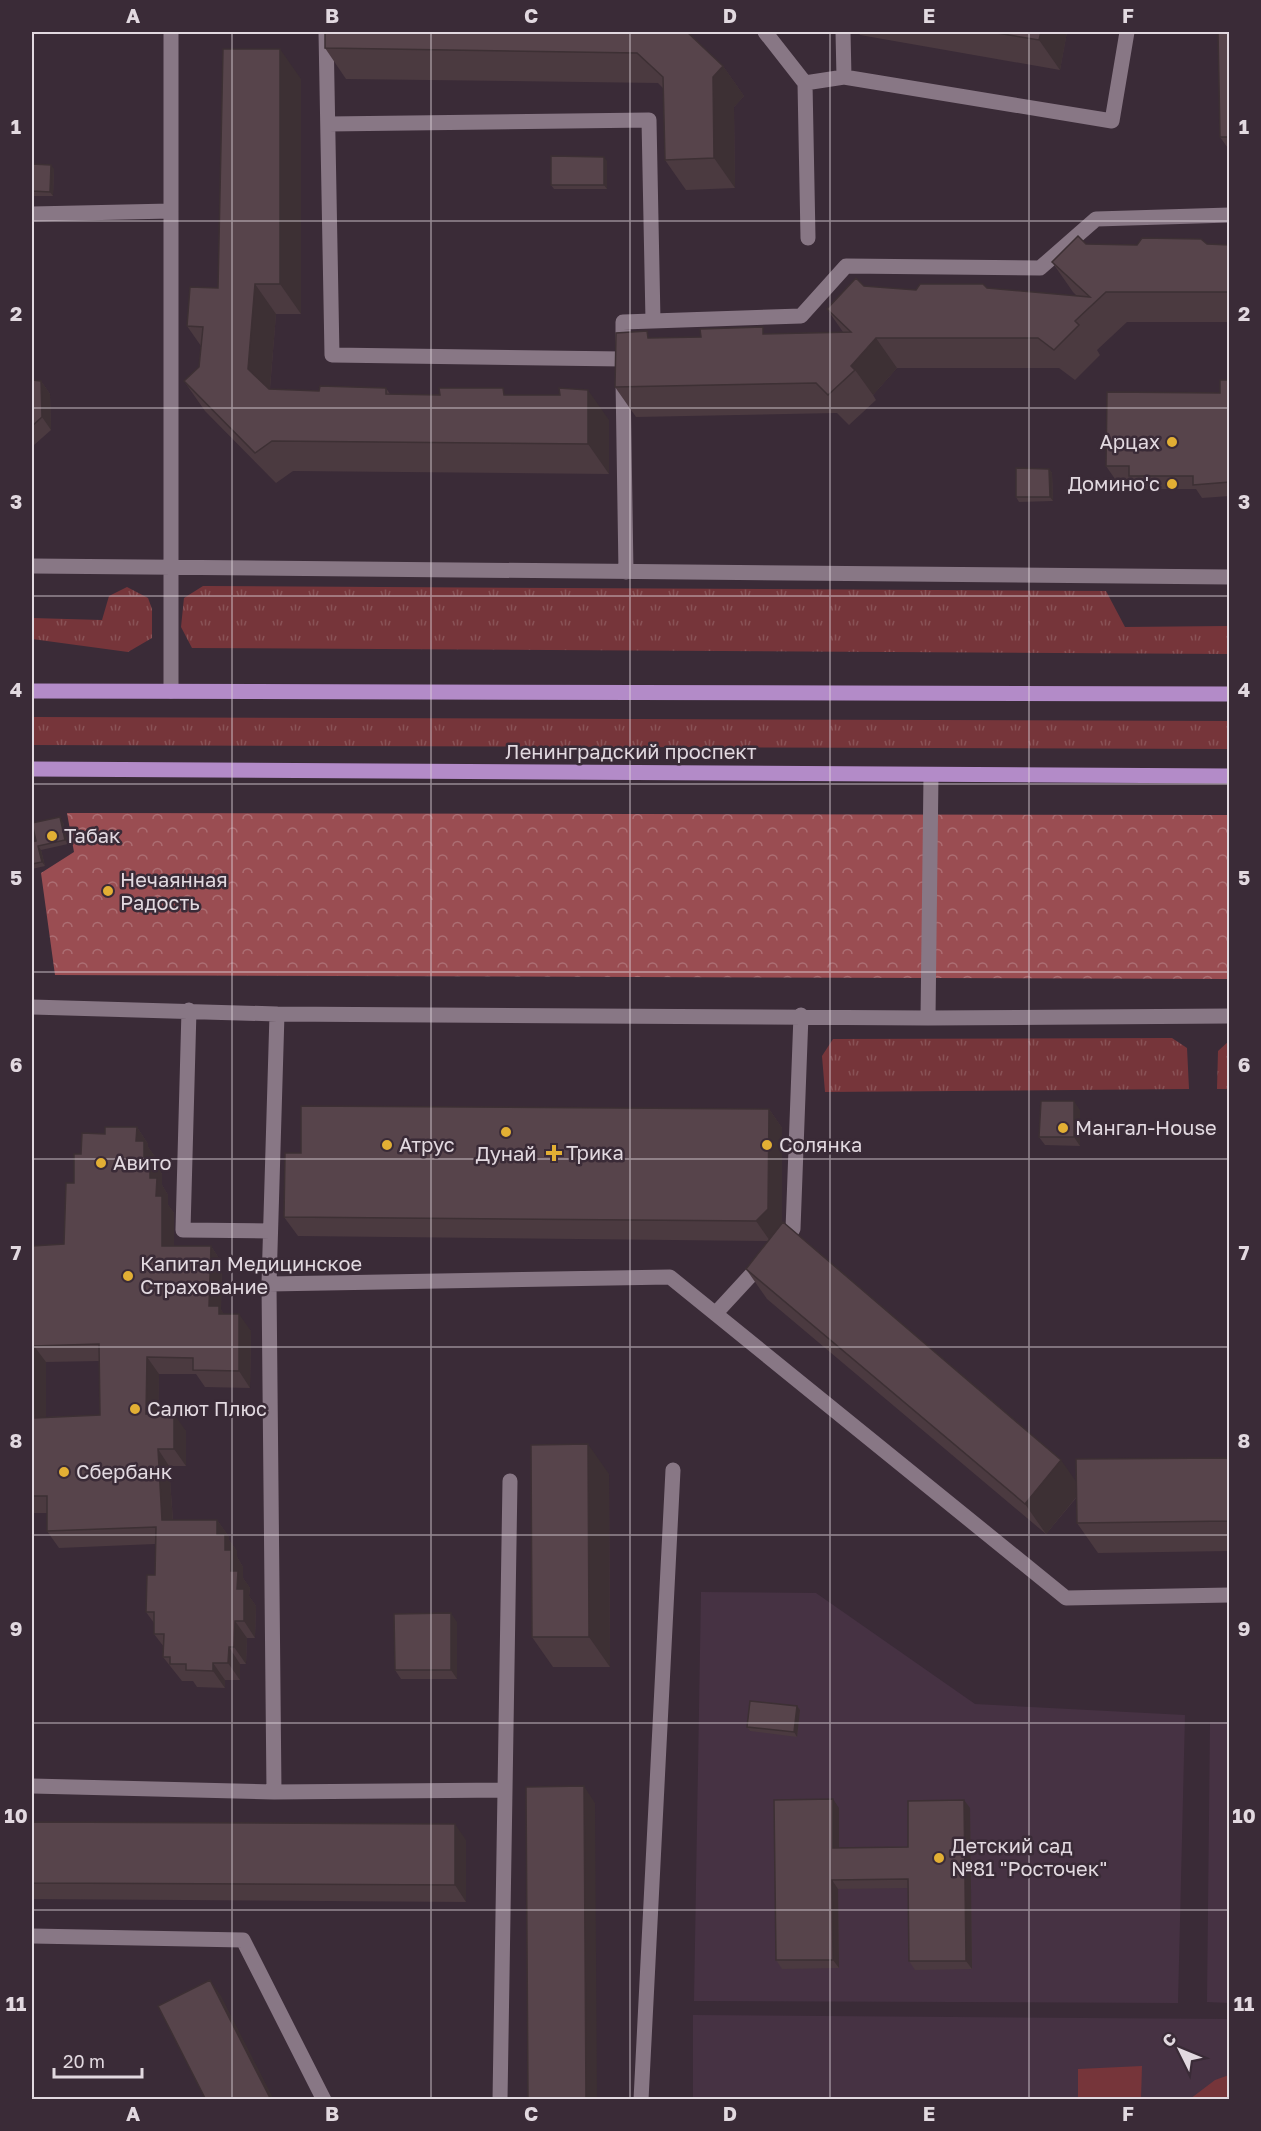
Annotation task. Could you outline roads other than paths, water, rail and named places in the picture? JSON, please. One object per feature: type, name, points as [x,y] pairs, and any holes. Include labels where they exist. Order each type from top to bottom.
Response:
[{"type":"main road","points":[[32,691],[1230,694]]},
{"type":"main road","name":"Ленинградский проспект","points":[[32,768],[1230,776]]},
{"type":"street","points":[[171,32],[171,691]]},
{"type":"street","points":[[326,32],[332,355],[623,359]]},
{"type":"street","points":[[765,32],[805,83],[808,238]]},
{"type":"street","points":[[843,32],[844,77]]},
{"type":"street","points":[[805,83],[844,77],[1112,121],[1127,32]]},
{"type":"street","points":[[328,124],[648,120],[653,321]]},
{"type":"street","points":[[32,214],[171,211]]},
{"type":"street","points":[[626,572],[623,322],[801,316],[846,266],[1041,268],[1096,219],[1230,215]]},
{"type":"street","points":[[32,566],[1230,577]]},
{"type":"street","points":[[928,1018],[931,775]]},
{"type":"street","points":[[32,1006],[278,1014],[801,1015],[928,1018],[1230,1016]]},
{"type":"street","points":[[189,1010],[183,1230],[270,1231]]},
{"type":"street","points":[[274,1792],[269,1284],[278,1014]]},
{"type":"street","points":[[716,1313],[793,1229],[801,1015]]},
{"type":"street","points":[[269,1284],[670,1277],[1066,1598],[1230,1595]]},
{"type":"street","points":[[642,2100],[673,1470]]},
{"type":"street","points":[[500,2100],[510,1481]]},
{"type":"street","points":[[32,1786],[274,1792],[505,1790]]},
{"type":"street","points":[[32,1936],[243,1940],[324,2100]]},
{"type":"place","name":"Арцах","points":[[1172,442]]},
{"type":"place","name":"Домино'c","points":[[1172,484]]},
{"type":"place","name":"Табак","points":[[52,836]]},
{"type":"place","name":"Нечаянная Радость","points":[[108,891]]},
{"type":"place","name":"Мангал-House","points":[[1063,1128]]},
{"type":"place","name":"Дунай","points":[[506,1132]]},
{"type":"place","name":"Атрус","points":[[387,1145]]},
{"type":"place","name":"Солянка","points":[[767,1145]]},
{"type":"place","name":"Трика","points":[[554,1153]]},
{"type":"place","name":"Авито","points":[[101,1163]]},
{"type":"place","name":"Капитал Медицинское Страхование","points":[[128,1276]]},
{"type":"place","name":"Салют Плюс","points":[[135,1409]]},
{"type":"place","name":"Сбербанк","points":[[64,1472]]},
{"type":"place","name":"Детский сад №81 \"Росточек\"","points":[[939,1858]]}]
